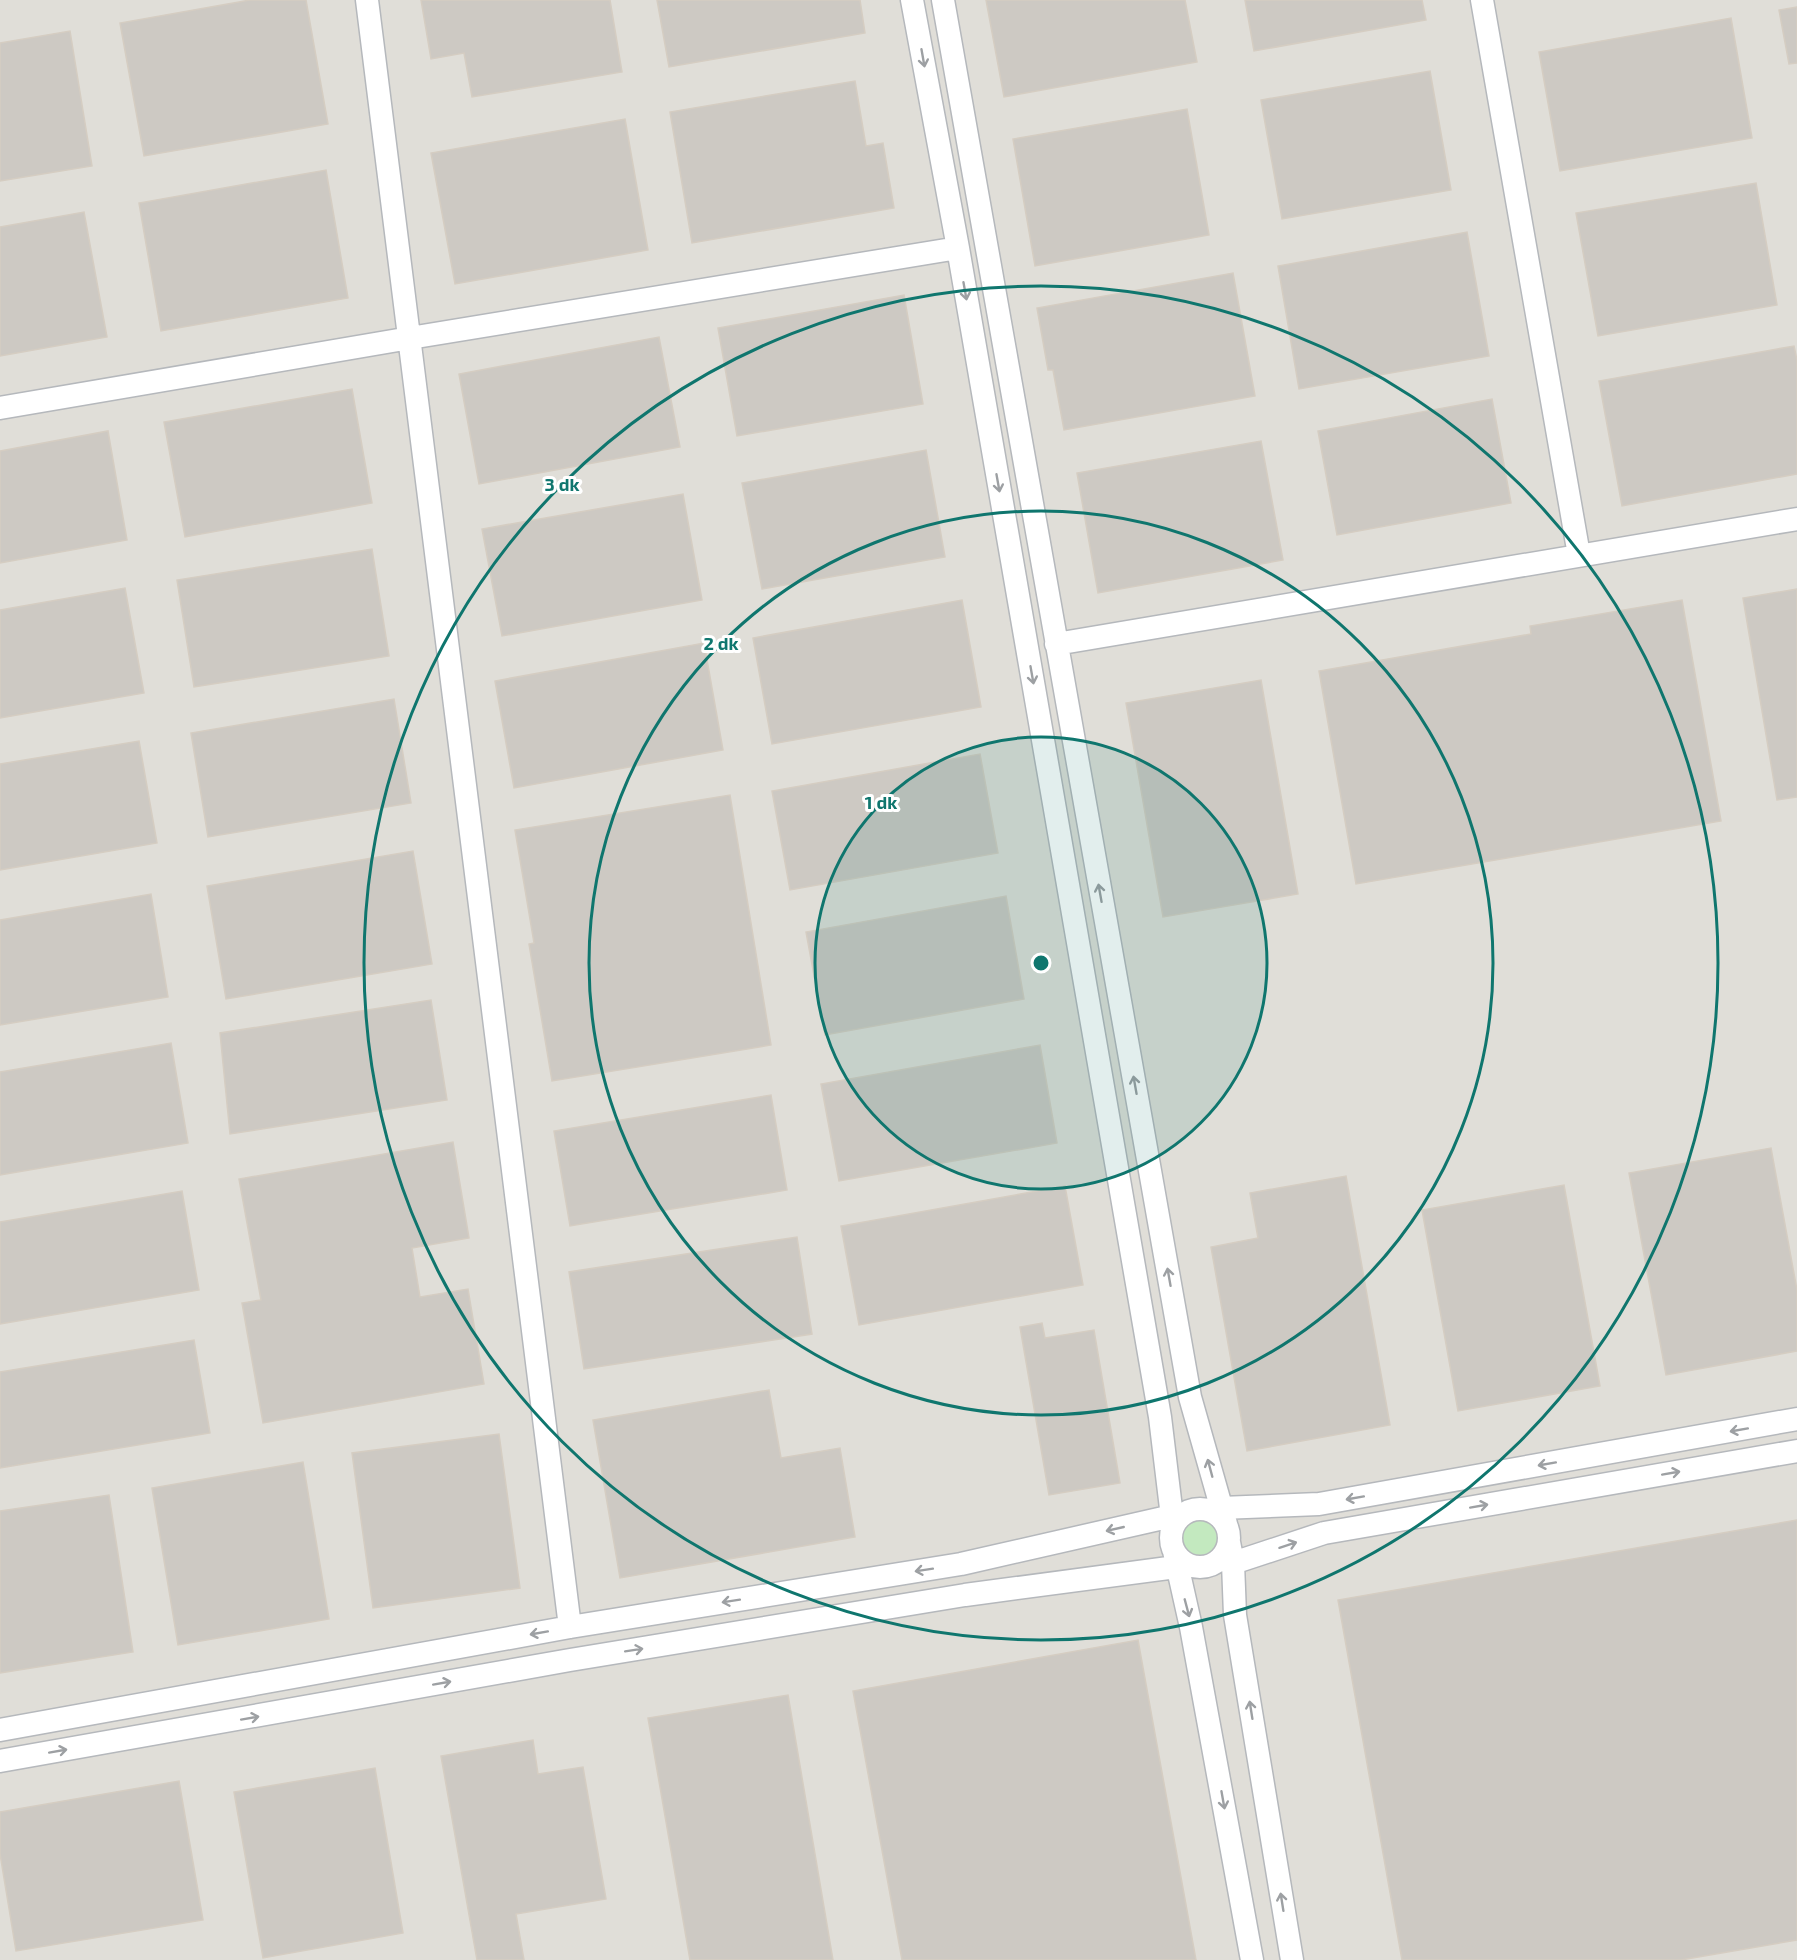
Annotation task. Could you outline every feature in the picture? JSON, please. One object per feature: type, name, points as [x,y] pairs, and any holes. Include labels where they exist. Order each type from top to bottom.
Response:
[{"type":"street","points":[[367,0],[570,1627]]},
{"type":"street","points":[[912,0],[1160,1417],[1175,1559],[1191,1627],[1252,1960]]},
{"type":"street","points":[[943,0],[1190,1397],[1227,1534],[1235,1615],[1292,1960]]},
{"type":"street","points":[[1482,0],[1579,555]]},
{"type":"street","points":[[0,408],[957,248]]},
{"type":"street","points":[[1056,644],[1797,519]]},
{"type":"street","points":[[1227,1534],[1319,1504],[1797,1419]]},
{"type":"street","points":[[1227,1534],[1324,1533],[1797,1451]]},
{"type":"street","points":[[0,1730],[570,1627],[962,1564],[1172,1521],[1195,1509],[1213,1512],[1220,1517],[1227,1534],[1221,1558],[1205,1567],[1175,1559],[559,1662],[0,1761]]},
{"type":"shaded area","points":[[0,0],[1797,0],[1797,1960],[0,1960]]},
{"type":"green space","points":[[1200,1520],[1213,1525],[1218,1538],[1213,1551],[1200,1556],[1187,1551],[1182,1538],[1187,1525]]},
{"type":"building","points":[[250,0],[306,0],[328,124],[144,156],[120,23]]},
{"type":"building","points":[[421,0],[610,0],[622,72],[472,97],[464,53],[431,59]]},
{"type":"building","points":[[657,0],[860,0],[865,33],[669,67]]},
{"type":"building","points":[[986,0],[1185,0],[1197,62],[1004,97]]},
{"type":"building","points":[[1245,0],[1422,0],[1426,20],[1254,51]]},
{"type":"building","points":[[1797,7],[1797,63],[1789,64],[1779,10]]},
{"type":"building","points":[[1731,18],[1752,138],[1560,171],[1539,52]]},
{"type":"building","points":[[70,31],[92,166],[0,181],[0,43]]},
{"type":"building","points":[[1430,71],[1451,190],[1282,219],[1261,100]]},
{"type":"building","points":[[855,81],[866,146],[883,143],[894,208],[692,243],[670,112]]},
{"type":"building","points":[[1187,109],[1209,235],[1035,266],[1013,139]]},
{"type":"building","points":[[625,119],[648,250],[455,284],[431,153]]},
{"type":"building","points":[[326,170],[348,298],[161,331],[139,203]]},
{"type":"building","points":[[1756,183],[1777,305],[1598,336],[1576,213]]},
{"type":"building","points":[[84,212],[107,337],[0,356],[0,227]]},
{"type":"building","points":[[1467,232],[1489,356],[1299,389],[1278,266]]},
{"type":"building","points":[[1233,273],[1255,396],[1064,430],[1053,370],[1048,370],[1037,308]]},
{"type":"building","points":[[904,295],[923,404],[737,436],[718,328]]},
{"type":"building","points":[[659,337],[680,447],[479,484],[459,374]]},
{"type":"building","points":[[1794,346],[1797,360],[1797,474],[1622,506],[1599,381]]},
{"type":"building","points":[[352,389],[372,503],[185,537],[164,422]]},
{"type":"building","points":[[1492,399],[1511,503],[1337,535],[1318,431]]},
{"type":"building","points":[[108,431],[127,540],[0,563],[0,451]]},
{"type":"building","points":[[1261,441],[1283,560],[1098,593],[1077,473]]},
{"type":"building","points":[[926,450],[945,557],[762,589],[742,483]]},
{"type":"building","points":[[683,494],[702,600],[502,636],[482,529]]},
{"type":"building","points":[[372,549],[389,656],[194,687],[177,580]]},
{"type":"building","points":[[125,588],[144,693],[0,718],[0,610]]},
{"type":"building","points":[[1797,589],[1797,797],[1777,800],[1743,598]]},
{"type":"building","points":[[962,600],[981,707],[772,744],[753,638]]},
{"type":"building","points":[[1682,600],[1721,821],[1356,884],[1319,671],[1531,634],[1530,626]]},
{"type":"building","points":[[704,643],[723,750],[514,788],[495,681]]},
{"type":"building","points":[[1261,680],[1298,894],[1163,917],[1126,703]]},
{"type":"building","points":[[394,699],[411,803],[208,837],[191,733]]},
{"type":"building","points":[[139,741],[157,843],[0,870],[0,764]]},
{"type":"building","points":[[980,754],[998,853],[790,890],[772,791]]},
{"type":"building","points":[[730,795],[771,1045],[552,1081],[529,944],[534,943],[515,830]]},
{"type":"building","points":[[413,851],[432,964],[226,999],[207,886]]},
{"type":"building","points":[[151,894],[168,997],[0,1025],[0,920]]},
{"type":"building","points":[[1006,896],[1024,999],[825,1035],[806,932]]},
{"type":"building","points":[[431,1000],[447,1100],[230,1134],[220,1033]]},
{"type":"building","points":[[171,1043],[188,1143],[0,1175],[0,1072]]},
{"type":"building","points":[[1040,1045],[1057,1143],[839,1181],[821,1084]]},
{"type":"building","points":[[771,1095],[787,1190],[570,1226],[554,1131]]},
{"type":"building","points":[[453,1142],[469,1238],[412,1248],[420,1297],[468,1289],[484,1384],[263,1423],[242,1303],[261,1300],[239,1179]]},
{"type":"building","points":[[1771,1148],[1797,1290],[1797,1351],[1666,1375],[1629,1173]]},
{"type":"building","points":[[1346,1176],[1390,1425],[1247,1451],[1211,1247],[1258,1238],[1250,1193]]},
{"type":"building","points":[[1564,1185],[1600,1386],[1458,1411],[1422,1210]]},
{"type":"building","points":[[1065,1186],[1083,1285],[859,1325],[841,1226]]},
{"type":"building","points":[[182,1191],[199,1290],[0,1324],[0,1222]]},
{"type":"building","points":[[797,1237],[812,1334],[584,1369],[569,1272]]},
{"type":"building","points":[[1042,1323],[1045,1338],[1094,1330],[1120,1483],[1049,1495],[1020,1327]]},
{"type":"building","points":[[194,1340],[210,1433],[0,1468],[0,1372]]},
{"type":"building","points":[[769,1390],[781,1458],[840,1448],[855,1537],[620,1578],[593,1420]]},
{"type":"building","points":[[499,1434],[520,1588],[373,1608],[352,1453]]},
{"type":"building","points":[[303,1462],[329,1619],[178,1645],[152,1488]]},
{"type":"building","points":[[109,1495],[133,1652],[0,1673],[0,1511]]},
{"type":"building","points":[[1797,1520],[1797,1940],[1681,1960],[1402,1960],[1338,1600]]},
{"type":"building","points":[[1138,1640],[1196,1960],[902,1960],[853,1691]]},
{"type":"building","points":[[788,1695],[833,1960],[690,1960],[648,1718]]},
{"type":"building","points":[[533,1740],[538,1774],[583,1767],[606,1899],[516,1914],[524,1960],[477,1960],[441,1756]]},
{"type":"building","points":[[375,1768],[403,1933],[263,1958],[234,1792]]},
{"type":"building","points":[[179,1781],[203,1920],[16,1951],[0,1854],[0,1812]]}]
